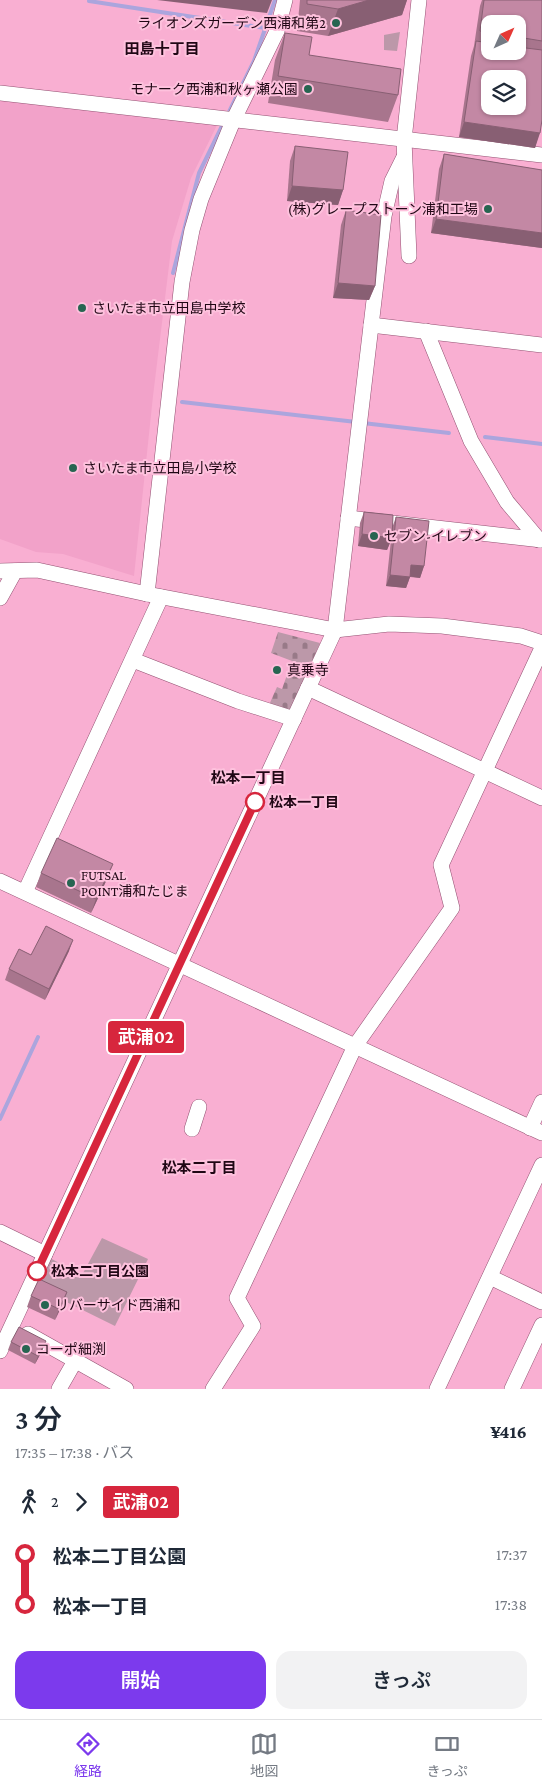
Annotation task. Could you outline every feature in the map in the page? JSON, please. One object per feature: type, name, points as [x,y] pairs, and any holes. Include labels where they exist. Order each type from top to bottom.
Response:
[{"type":"street","points":[[25,892],[133,660],[154,596],[182,282],[201,199],[233,120],[278,31],[285,0]]},
{"type":"street","points":[[409,256],[404,140],[419,0]]},
{"type":"street","points":[[0,93],[542,155]]},
{"type":"street","points":[[0,1351],[335,630],[384,216],[392,181],[404,156]]},
{"type":"street","points":[[371,325],[542,345]]},
{"type":"street","points":[[426,331],[432,341],[472,442],[503,496],[522,522],[541,540]]},
{"type":"street","points":[[348,518],[541,540]]},
{"type":"street","points":[[0,598],[7,571],[37,570],[154,596],[335,630],[389,624],[442,626],[521,636],[542,643]]},
{"type":"street","points":[[213,1389],[253,1326],[238,1298],[355,1046],[452,908],[441,864],[542,648]]},
{"type":"street","points":[[133,660],[238,701],[294,718]]},
{"type":"street","points":[[308,688],[542,798]]},
{"type":"street","points":[[2,886],[25,892],[536,1131],[542,1102]]},
{"type":"street","points":[[192,1129],[199,1107]]},
{"type":"street","points":[[438,1389],[542,1165]]},
{"type":"street","points":[[0,1232],[45,1254]]},
{"type":"street","points":[[490,1277],[542,1302]]},
{"type":"street","points":[[12,1325],[126,1389]]},
{"type":"street","points":[[512,1389],[542,1325]]},
{"type":"street","points":[[59,1389],[75,1361]]},
{"type":"shaded area","name":"さいたま市立田島中学校","points":[[0,100],[217,125],[191,178],[172,241],[134,576],[63,554],[36,552],[0,539]]},
{"type":"green space","points":[[400,32],[397,51],[384,50],[384,35]]},
{"type":"green space","points":[[278,632],[320,643],[293,707],[289,712],[269,705],[277,687],[282,689],[292,661],[271,653]]},
{"type":"green space","points":[[102,1238],[148,1259],[115,1326],[34,1286],[48,1257],[82,1275]]},
{"type":"building","points":[[307,0],[369,0],[338,9],[307,4]]},
{"type":"building","points":[[484,0],[542,0],[542,41],[526,38],[526,15],[482,15]]},
{"type":"building","points":[[285,33],[312,37],[309,55],[401,69],[398,95],[278,76]]},
{"type":"building","points":[[476,41],[481,42],[481,60],[526,60],[526,48],[542,50],[542,120],[540,133],[464,122]]},
{"type":"building","points":[[295,146],[348,152],[343,190],[292,186]]},
{"type":"building","name":"(株)グレープストーン浦和工場","points":[[444,154],[542,170],[542,233],[436,219]]},
{"type":"building","points":[[346,210],[381,215],[375,286],[338,283]]},
{"type":"building","points":[[364,512],[393,515],[392,538],[362,534]]},
{"type":"building","points":[[396,517],[429,521],[424,566],[411,565],[410,577],[390,575]]},
{"type":"building","points":[[57,838],[113,864],[96,899],[41,873]]},
{"type":"building","points":[[46,926],[73,940],[49,989],[9,969],[19,949],[31,955]]},
{"type":"building","points":[[39,1279],[67,1292],[59,1309],[31,1296]]},
{"type":"building","points":[[19,1327],[46,1341],[38,1356],[11,1342]]},
{"type":"waterway","points":[[227,116],[254,61],[275,0]]},
{"type":"waterway","points":[[89,1],[265,28]]},
{"type":"waterway","points":[[173,273],[199,173],[224,122]]},
{"type":"waterway","points":[[182,402],[356,422]]},
{"type":"waterway","points":[[363,423],[449,433]]},
{"type":"waterway","points":[[485,437],[542,444]]},
{"type":"waterway","points":[[0,1119],[38,1037]]},
{"type":"bus line","name":"武浦02","points":[[37,1271],[255,802]]},
{"type":"place","name":"ライオンズガーデン西浦和第2","points":[[336,23]]},
{"type":"place","name":"モナーク西浦和秋ヶ瀬公園","points":[[308,89]]},
{"type":"place","name":"(株)グレープストーン浦和工場","points":[[488,209]]},
{"type":"place","name":"さいたま市立田島中学校","points":[[82,308]]},
{"type":"place","name":"さいたま市立田島小学校","points":[[73,468]]},
{"type":"place","name":"セブン-イレブン","points":[[374,536]]},
{"type":"place","name":"真乗寺","points":[[277,670]]},
{"type":"place","name":"松本一丁目","points":[[255,802]]},
{"type":"place","name":"FUTSAL POINT浦和たじま","points":[[71,883]]},
{"type":"place","name":"松本二丁目公園","points":[[37,1271]]},
{"type":"place","name":"リバーサイド西浦和","points":[[45,1305]]},
{"type":"place","name":"コーポ細渕","points":[[26,1349]]},
{"type":"district","name":"田島十丁目","points":[[162,49]]},
{"type":"district","name":"松本一丁目","points":[[248,778]]},
{"type":"district","name":"松本二丁目","points":[[199,1168]]}]
